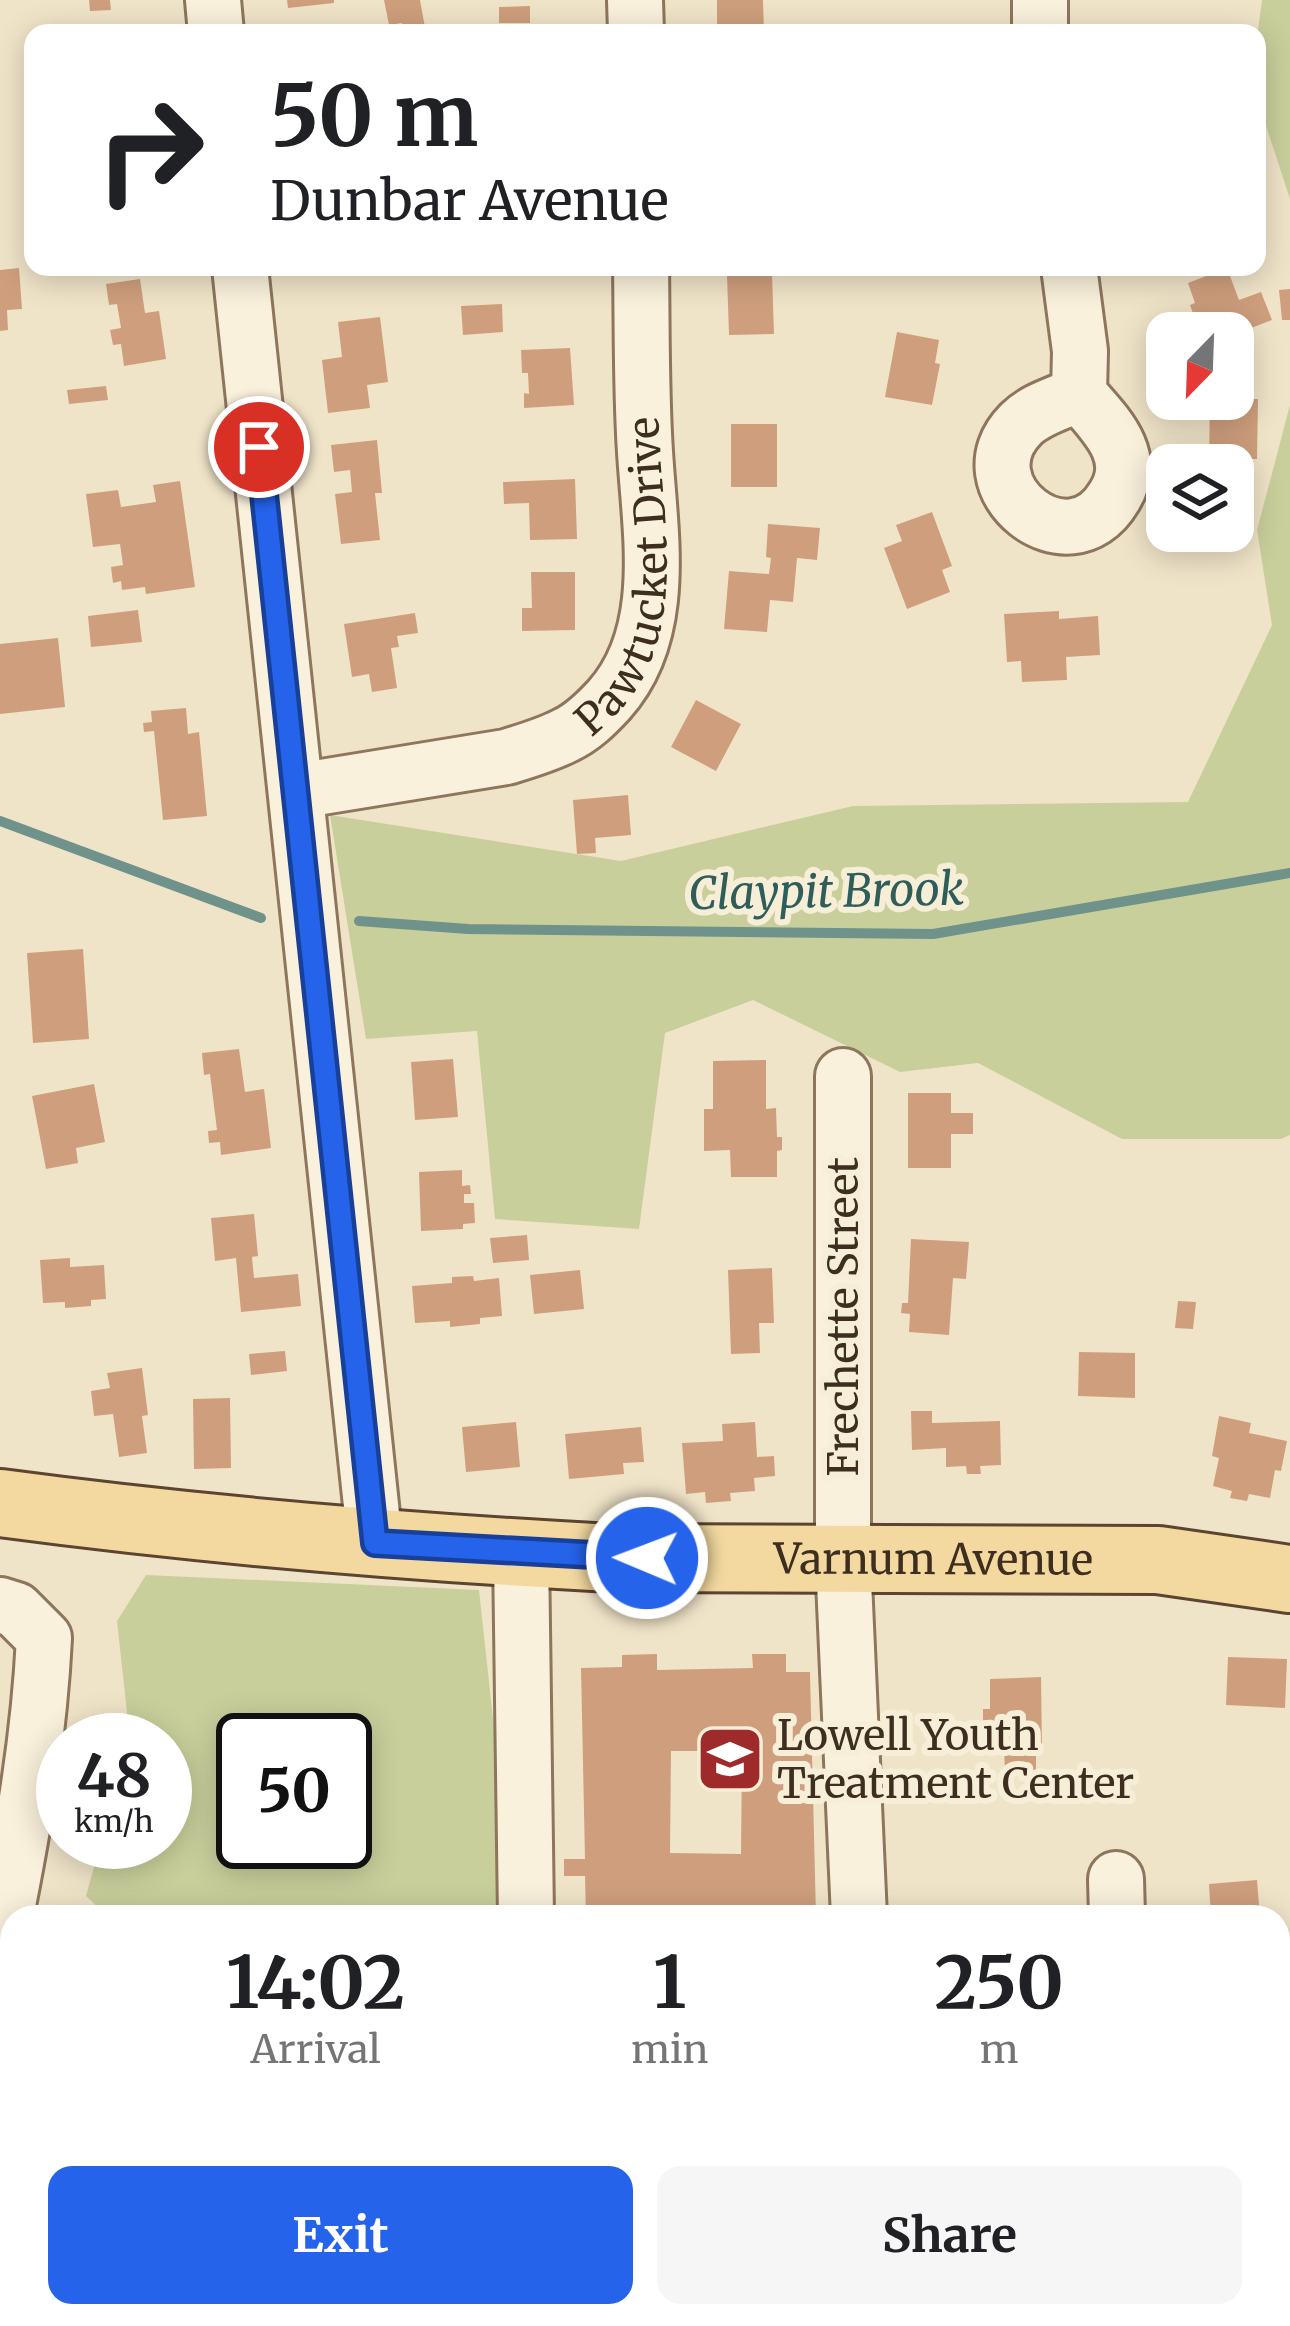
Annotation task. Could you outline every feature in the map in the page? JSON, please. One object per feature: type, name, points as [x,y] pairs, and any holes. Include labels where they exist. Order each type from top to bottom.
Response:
[{"type":"main road","name":"Varnum Avenue","points":[[0,1503],[375,1543],[521,1553],[610,1558],[1158,1560],[1290,1579]]},
{"type":"street","points":[[242,276],[375,1543]]},
{"type":"street","name":"Pawtucket Drive","points":[[297,790],[506,757],[539,747],[570,734],[618,690],[645,630],[651,597],[641,276]]},
{"type":"street","points":[[1070,276],[1080,351],[1079,394]]},
{"type":"street","name":"Frechette Street","points":[[843,1076],[843,1558],[858,1905]]},
{"type":"street","points":[[521,1553],[526,1905]]},
{"type":"street","points":[[0,1605],[16,1610],[44,1638],[41,1702],[8,1905]]},
{"type":"green space","points":[[1262,0],[1290,0],[1290,199],[1266,126],[1266,24],[1259,24]]},
{"type":"green space","points":[[1290,405],[1290,1135],[1281,1139],[1122,1139],[978,1063],[900,1072],[753,1000],[665,1033],[639,1229],[495,1219],[477,1031],[366,1039],[330,815],[621,861],[853,806],[1188,802],[1272,625],[1257,530]]},
{"type":"green space","points":[[146,1575],[479,1590],[508,1857],[509,1905],[95,1905],[86,1896],[94,1869],[192,1869],[192,1713],[127,1713],[117,1621]]},
{"type":"building","points":[[89,0],[110,0],[111,10],[90,11]]},
{"type":"building","points":[[287,0],[334,0],[334,3],[288,8]]},
{"type":"building","points":[[384,0],[420,0],[424,24],[389,24]]},
{"type":"building","points":[[717,0],[763,0],[764,24],[717,24]]},
{"type":"building","points":[[530,6],[530,23],[499,23],[499,7]]},
{"type":"building","points":[[19,268],[22,309],[7,310],[8,330],[0,331],[0,270]]},
{"type":"building","points":[[727,276],[772,276],[774,334],[729,335]]},
{"type":"building","points":[[1206,276],[1230,276],[1239,300],[1261,292],[1272,320],[1254,327],[1254,312],[1192,312],[1190,305],[1195,303],[1188,283]]},
{"type":"building","points":[[140,279],[145,313],[159,311],[166,359],[124,366],[121,344],[113,345],[110,330],[121,328],[117,304],[109,305],[106,284]]},
{"type":"building","points":[[1290,289],[1290,320],[1282,320],[1279,290]]},
{"type":"building","points":[[502,304],[503,332],[463,335],[461,306]]},
{"type":"building","points":[[380,317],[388,382],[367,385],[370,408],[328,413],[322,360],[342,357],[338,322]]},
{"type":"building","points":[[897,332],[939,340],[932,405],[885,397]]},
{"type":"building","points":[[570,348],[574,405],[524,408],[528,373],[522,373],[521,350]]},
{"type":"building","points":[[106,386],[108,400],[69,404],[67,390]]},
{"type":"building","points":[[1254,399],[1258,399],[1257,459],[1254,444],[1209,444],[1210,420],[1254,420]]},
{"type":"building","points":[[731,424],[777,424],[777,487],[731,487]]},
{"type":"building","points":[[377,440],[380,540],[341,544],[335,494],[352,492],[350,470],[334,472],[331,445]]},
{"type":"building","points":[[575,479],[577,539],[530,540],[529,503],[504,504],[503,482]]},
{"type":"building","points":[[180,481],[195,587],[146,594],[145,587],[122,590],[121,581],[113,583],[111,567],[123,565],[120,544],[93,547],[86,494],[118,490],[121,507],[156,502],[153,485]]},
{"type":"building","points":[[932,512],[952,566],[942,570],[950,592],[907,609],[884,548],[902,541],[896,525]]},
{"type":"building","points":[[768,524],[820,528],[817,560],[797,558],[793,602],[770,600],[767,632],[724,629],[729,571],[769,574]]},
{"type":"building","points":[[531,572],[575,572],[575,630],[522,631],[522,608],[532,608]]},
{"type":"building","points":[[138,610],[142,642],[91,647],[88,616]]},
{"type":"building","points":[[1059,611],[1059,619],[1098,616],[1100,655],[1066,657],[1067,680],[1022,682],[1021,661],[1007,662],[1004,614]]},
{"type":"building","points":[[415,613],[418,633],[397,636],[399,647],[391,648],[397,688],[372,692],[369,674],[352,677],[344,624]]},
{"type":"building","points":[[58,638],[65,707],[0,714],[0,644]]},
{"type":"building","points":[[696,700],[741,724],[716,771],[671,747]]},
{"type":"building","points":[[186,708],[188,734],[199,732],[207,816],[163,820],[154,731],[144,732],[143,723],[152,722],[151,711]]},
{"type":"building","points":[[628,795],[631,835],[595,838],[596,853],[577,854],[573,800]]},
{"type":"building","points":[[83,949],[89,1039],[33,1043],[27,953]]},
{"type":"building","points":[[239,1049],[245,1092],[264,1089],[271,1148],[221,1155],[220,1142],[209,1143],[208,1131],[217,1130],[210,1074],[204,1075],[202,1053]]},
{"type":"building","points":[[453,1059],[458,1117],[415,1120],[411,1062]]},
{"type":"building","points":[[766,1060],[766,1109],[776,1108],[777,1137],[782,1137],[777,1177],[731,1177],[730,1150],[704,1151],[704,1109],[713,1109],[713,1061]]},
{"type":"building","points":[[94,1084],[105,1142],[76,1148],[78,1163],[46,1169],[32,1096]]},
{"type":"building","points":[[908,1093],[951,1093],[951,1113],[973,1113],[973,1134],[951,1134],[951,1168],[908,1168]]},
{"type":"building","points":[[462,1170],[462,1186],[470,1185],[471,1194],[464,1194],[464,1203],[474,1203],[475,1223],[463,1224],[463,1229],[421,1231],[419,1172]]},
{"type":"building","points":[[254,1214],[258,1256],[252,1257],[254,1278],[298,1274],[301,1306],[241,1312],[236,1258],[215,1261],[211,1218]]},
{"type":"building","points":[[527,1235],[529,1260],[493,1263],[490,1238]]},
{"type":"building","points":[[911,1239],[969,1242],[966,1279],[953,1278],[949,1335],[909,1332],[910,1314],[901,1313],[902,1303],[908,1303]]},
{"type":"building","points":[[70,1258],[70,1267],[104,1265],[106,1299],[91,1300],[91,1306],[65,1308],[65,1302],[43,1303],[40,1260]]},
{"type":"building","points":[[772,1268],[774,1323],[759,1323],[760,1353],[731,1354],[728,1270]]},
{"type":"building","points":[[580,1270],[584,1309],[534,1314],[530,1275]]},
{"type":"building","points":[[473,1276],[474,1281],[499,1278],[502,1316],[450,1327],[450,1321],[415,1323],[412,1286]]},
{"type":"building","points":[[1178,1301],[1196,1302],[1193,1329],[1175,1328]]},
{"type":"building","points":[[285,1351],[287,1371],[251,1375],[249,1354]]},
{"type":"building","points":[[1079,1352],[1135,1353],[1135,1398],[1078,1396]]},
{"type":"building","points":[[142,1368],[147,1453],[119,1457],[113,1414],[94,1416],[91,1391],[110,1388],[107,1373]]},
{"type":"building","points":[[230,1398],[231,1468],[194,1469],[193,1399]]},
{"type":"building","points":[[911,1411],[932,1411],[932,1423],[1000,1421],[1001,1465],[980,1466],[981,1474],[967,1474],[966,1466],[946,1467],[946,1448],[912,1450]]},
{"type":"building","points":[[1219,1416],[1251,1423],[1249,1433],[1287,1441],[1270,1498],[1249,1494],[1247,1501],[1230,1498],[1232,1491],[1213,1486]]},
{"type":"building","points":[[516,1422],[520,1467],[466,1472],[462,1427]]},
{"type":"building","points":[[755,1422],[757,1457],[774,1456],[775,1476],[754,1478],[755,1491],[730,1493],[731,1501],[706,1503],[705,1492],[686,1494],[682,1443],[723,1441],[722,1424]]},
{"type":"building","points":[[641,1427],[644,1462],[623,1463],[624,1474],[569,1479],[565,1434]]},
{"type":"building","points":[[657,1654],[657,1670],[753,1668],[752,1654],[786,1654],[786,1672],[810,1672],[816,1905],[586,1905],[585,1876],[564,1876],[564,1859],[585,1859],[581,1668],[622,1667],[622,1655]],"holes":[[[671,1751],[742,1751],[741,1854],[670,1853]]]},
{"type":"building","points":[[1228,1657],[1287,1659],[1285,1708],[1226,1705]]},
{"type":"building","points":[[1041,1677],[1042,1748],[1036,1748],[1036,1771],[1005,1772],[1004,1747],[991,1747],[990,1725],[983,1725],[983,1709],[990,1709],[990,1679]]},
{"type":"building","points":[[1257,1880],[1259,1905],[1210,1905],[1209,1884]]},
{"type":"waterway","name":"Claypit Brook","points":[[0,821],[261,918]]},
{"type":"waterway","name":"Claypit Brook","points":[[359,921],[468,929],[933,934],[1290,873]]},
{"type":"place","name":"Lowell Youth Treatment Center","points":[[730,1759]]},
{"type":"route","points":[[259,447],[375,1543],[647,1558]]}]
